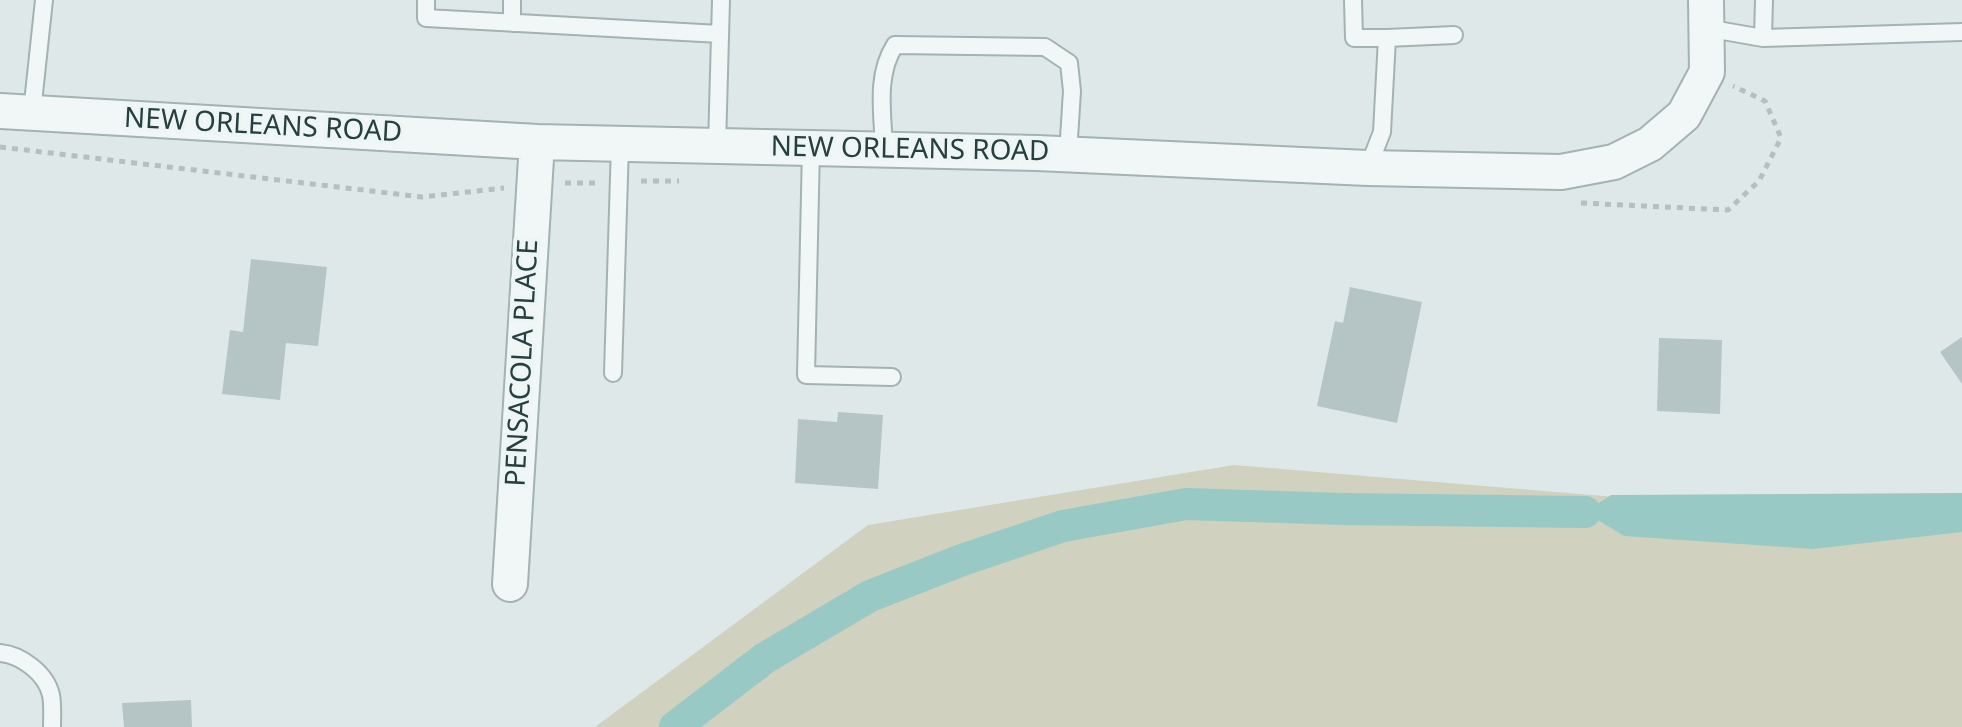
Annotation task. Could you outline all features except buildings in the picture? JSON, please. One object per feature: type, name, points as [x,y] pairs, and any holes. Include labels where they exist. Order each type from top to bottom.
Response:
[{"type":"street","name":"NEW ORLEANS ROAD","points":[[16,112],[537,142],[1068,154],[1368,168],[1561,172],[1614,162],[1650,144],[1684,115],[1707,72],[1706,14]]},
{"type":"street","name":"PENSACOLA PLACE","points":[[510,584],[537,142]]},
{"type":"lane","points":[[16,112],[44,0]]},
{"type":"lane","points":[[426,0],[426,18],[720,34]]},
{"type":"lane","points":[[512,0],[512,23]]},
{"type":"lane","points":[[717,146],[721,0]]},
{"type":"lane","points":[[1353,0],[1354,38],[1454,35]]},
{"type":"lane","points":[[1763,38],[1764,0]]},
{"type":"lane","points":[[1706,14],[1763,38],[1962,32]]},
{"type":"lane","points":[[1368,168],[1382,132],[1387,38]]},
{"type":"lane","points":[[884,150],[881,78],[886,58],[895,45],[1045,47],[1069,63],[1072,91],[1068,154]]},
{"type":"lane","points":[[613,373],[620,144]]},
{"type":"lane","points":[[811,148],[806,375],[892,377]]},
{"type":"lane","points":[[0,653],[31,664],[51,693],[52,727]]},
{"type":"green space","points":[[1234,465],[1962,526],[1962,727],[595,727],[868,525]]},
{"type":"water","points":[[1962,493],[1962,532],[1813,549],[1624,536],[1585,512],[1611,495]]},
{"type":"waterway","points":[[675,727],[765,658],[870,596],[962,560],[1063,526],[1186,504],[1585,512]]}]
